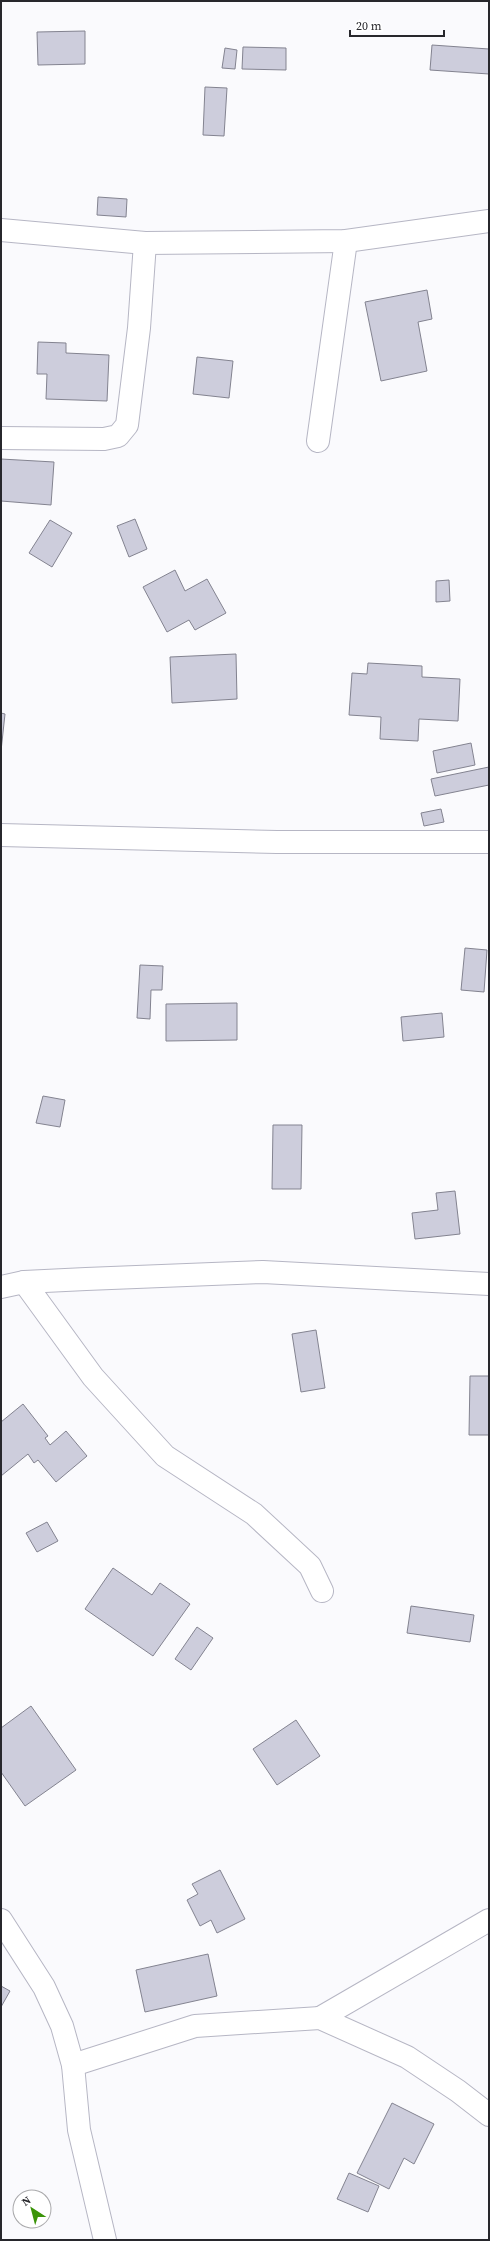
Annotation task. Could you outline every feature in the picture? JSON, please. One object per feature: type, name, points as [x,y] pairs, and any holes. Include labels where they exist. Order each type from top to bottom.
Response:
[{"type":"street","points":[[1,230],[145,243],[346,241],[489,221]]},
{"type":"street","points":[[318,441],[346,241]]},
{"type":"street","points":[[1,438],[104,439],[118,436],[127,425],[139,328],[145,243]]},
{"type":"street","points":[[1,835],[277,842],[489,842]]},
{"type":"street","points":[[1,1287],[24,1282],[263,1272],[489,1284]]},
{"type":"street","points":[[24,1282],[93,1376],[165,1456],[254,1514],[310,1566],[322,1591]]},
{"type":"street","points":[[1,1920],[44,1987],[62,2026],[73,2065],[79,2130],[105,2240]]},
{"type":"street","points":[[73,2065],[195,2026],[320,2018],[489,1920]]},
{"type":"street","points":[[320,2018],[407,2057],[458,2091],[489,2115]]},
{"type":"building","points":[[85,31],[85,64],[38,65],[37,32]]},
{"type":"building","points":[[432,45],[489,49],[489,74],[430,70]]},
{"type":"building","points":[[243,47],[286,48],[286,70],[242,69]]},
{"type":"building","points":[[225,48],[237,50],[235,69],[222,68]]},
{"type":"building","points":[[205,87],[227,88],[224,136],[203,135]]},
{"type":"building","points":[[98,197],[127,199],[126,217],[97,215]]},
{"type":"building","points":[[427,290],[432,319],[418,322],[427,371],[381,381],[365,302]]},
{"type":"building","points":[[38,342],[66,343],[66,353],[109,355],[107,401],[46,399],[47,374],[37,374]]},
{"type":"building","points":[[197,357],[233,361],[229,398],[193,394]]},
{"type":"building","points":[[1,459],[54,462],[51,505],[1,501]]},
{"type":"building","points":[[135,519],[147,549],[129,557],[117,526]]},
{"type":"building","points":[[50,520],[72,533],[52,567],[29,553]]},
{"type":"building","points":[[175,570],[185,591],[207,579],[226,613],[195,630],[189,620],[167,632],[143,587]]},
{"type":"building","points":[[449,580],[450,601],[436,602],[436,581]]},
{"type":"building","points":[[236,654],[237,699],[172,703],[170,657]]},
{"type":"building","points":[[368,663],[422,666],[422,677],[460,679],[458,721],[419,719],[418,741],[380,739],[381,717],[349,715],[352,673],[367,674]]},
{"type":"building","points":[[1,713],[5,714],[1,751]]},
{"type":"building","points":[[471,743],[475,765],[437,773],[433,751]]},
{"type":"building","points":[[489,767],[489,785],[435,796],[431,779]]},
{"type":"building","points":[[441,809],[444,822],[424,826],[421,813]]},
{"type":"building","points":[[465,948],[487,950],[484,992],[461,990]]},
{"type":"building","points":[[140,965],[163,966],[162,990],[151,990],[150,1019],[137,1018]]},
{"type":"building","points":[[237,1003],[237,1040],[166,1041],[166,1004]]},
{"type":"building","points":[[442,1013],[444,1037],[403,1041],[401,1017]]},
{"type":"building","points":[[43,1096],[65,1100],[60,1127],[36,1123]]},
{"type":"building","points":[[273,1125],[302,1125],[301,1189],[272,1189]]},
{"type":"building","points":[[455,1191],[460,1234],[415,1239],[412,1213],[438,1210],[436,1193]]},
{"type":"building","points":[[316,1330],[325,1388],[301,1392],[292,1334]]},
{"type":"building","points":[[470,1376],[489,1376],[489,1435],[469,1435]]},
{"type":"building","points":[[23,1404],[48,1436],[45,1438],[50,1445],[66,1431],[87,1456],[56,1482],[38,1460],[34,1463],[28,1454],[1,1476],[1,1422]]},
{"type":"building","points":[[47,1522],[58,1541],[37,1552],[26,1533]]},
{"type":"building","points":[[113,1568],[152,1595],[160,1583],[190,1604],[153,1656],[85,1609]]},
{"type":"building","points":[[411,1606],[474,1615],[470,1642],[407,1633]]},
{"type":"building","points":[[197,1627],[213,1638],[191,1670],[175,1659]]},
{"type":"building","points":[[31,1706],[76,1770],[25,1806],[1,1772],[1,1728]]},
{"type":"building","points":[[296,1720],[320,1756],[277,1785],[253,1749]]},
{"type":"building","points":[[220,1870],[245,1919],[217,1933],[211,1920],[200,1926],[187,1900],[198,1894],[192,1884]]},
{"type":"building","points":[[208,1954],[217,1996],[145,2012],[136,1970]]},
{"type":"building","points":[[1,1986],[10,1991],[1,2007]]},
{"type":"building","points":[[392,2103],[434,2124],[414,2164],[404,2158],[389,2189],[357,2173]]},
{"type":"building","points":[[349,2173],[379,2186],[368,2212],[337,2199]]}]
